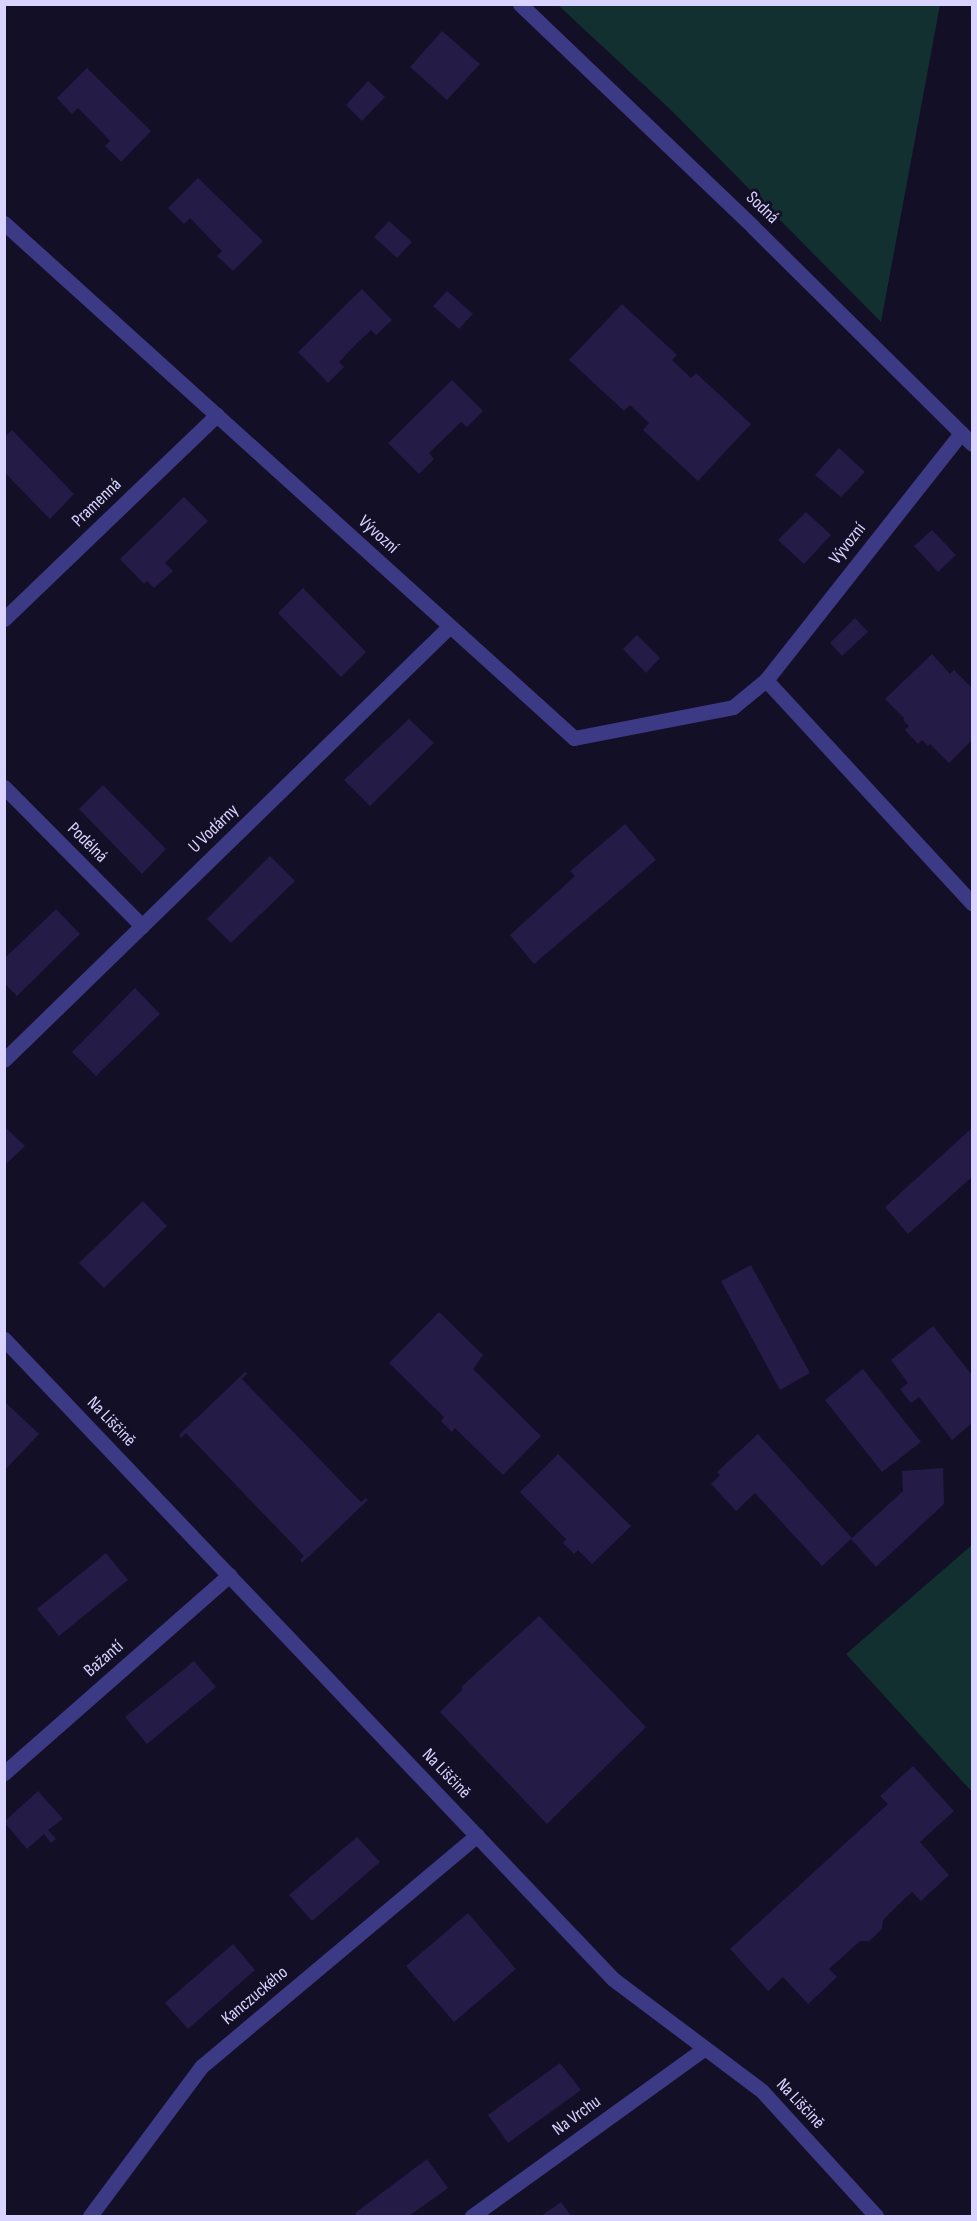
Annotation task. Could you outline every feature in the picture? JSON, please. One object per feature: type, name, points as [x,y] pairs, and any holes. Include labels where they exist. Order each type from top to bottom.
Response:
[{"type":"street","name":"Sodná","points":[[520,4],[753,226],[967,439]]},
{"type":"street","name":"Vývozní","points":[[4,223],[574,738],[733,707],[766,680],[967,439]]},
{"type":"street","name":"Pramenná","points":[[4,619],[217,415]]},
{"type":"street","name":"U Vodárny","points":[[4,1060],[450,626]]},
{"type":"street","points":[[766,680],[972,903]]},
{"type":"street","name":"Podélná","points":[[4,787],[142,926]]},
{"type":"street","name":"Na Liščině","points":[[4,1339],[613,1979],[762,2091],[876,2217]]},
{"type":"street","name":"Bažantí","points":[[4,1773],[229,1575]]},
{"type":"street","name":"Kanczuckého","points":[[90,2217],[202,2066],[477,1835]]},
{"type":"street","name":"Na Vrchu","points":[[472,2217],[705,2048]]},
{"type":"green space","points":[[558,5],[940,5],[881,322],[672,111]]},
{"type":"green space","points":[[972,1545],[972,1792],[846,1654]]},
{"type":"building","points":[[442,31],[480,64],[447,100],[410,67]]},
{"type":"building","points":[[87,68],[151,131],[121,162],[105,146],[110,141],[78,108],[72,114],[57,98]]},
{"type":"building","points":[[368,81],[385,97],[362,121],[346,105]]},
{"type":"building","points":[[198,178],[263,241],[233,271],[217,256],[222,251],[190,218],[184,224],[168,208]]},
{"type":"building","points":[[389,221],[412,242],[397,258],[374,237]]},
{"type":"building","points":[[362,289],[392,320],[376,335],[371,330],[355,345],[339,362],[344,367],[328,383],[298,352]]},
{"type":"building","points":[[447,291],[473,314],[459,329],[433,306]]},
{"type":"building","points":[[622,304],[677,355],[672,360],[691,378],[696,373],[751,424],[698,481],[643,430],[649,423],[630,405],[624,411],[569,360]]},
{"type":"building","points":[[452,380],[483,411],[467,427],[461,422],[429,453],[434,459],[419,474],[388,443]]},
{"type":"building","points":[[12,430],[74,494],[50,519],[4,472],[4,438]]},
{"type":"building","points":[[839,448],[865,472],[841,497],[815,475]]},
{"type":"building","points":[[184,497],[208,521],[165,563],[173,571],[154,588],[147,581],[144,584],[120,559]]},
{"type":"building","points":[[806,512],[831,535],[804,564],[778,540]]},
{"type":"building","points":[[932,530],[956,555],[938,572],[914,546]]},
{"type":"building","points":[[303,588],[366,652],[341,677],[278,613]]},
{"type":"building","points":[[855,618],[868,632],[842,656],[830,643]]},
{"type":"building","points":[[637,635],[660,658],[646,673],[623,649]]},
{"type":"building","points":[[932,654],[950,674],[954,670],[972,688],[972,740],[949,763],[930,744],[928,746],[922,740],[918,744],[905,730],[909,726],[903,720],[904,718],[885,699]]},
{"type":"building","points":[[409,719],[434,743],[370,806],[344,780]]},
{"type":"building","points":[[103,785],[166,849],[142,874],[79,809]]},
{"type":"building","points":[[625,824],[656,860],[534,964],[510,935],[575,876],[570,871]]},
{"type":"building","points":[[270,856],[295,881],[231,943],[207,919]]},
{"type":"building","points":[[56,909],[80,934],[17,996],[4,983],[4,959]]},
{"type":"building","points":[[135,988],[160,1014],[96,1076],[72,1052]]},
{"type":"building","points":[[4,1126],[25,1146],[4,1166]]},
{"type":"building","points":[[972,1128],[972,1177],[908,1234],[885,1207]]},
{"type":"building","points":[[143,1201],[167,1226],[104,1288],[79,1263]]},
{"type":"building","points":[[751,1265],[810,1373],[780,1390],[721,1281]]},
{"type":"building","points":[[439,1312],[483,1355],[473,1369],[541,1436],[503,1475],[455,1428],[452,1432],[441,1421],[444,1417],[389,1363]]},
{"type":"building","points":[[933,1326],[972,1375],[972,1423],[952,1440],[919,1397],[911,1403],[900,1389],[908,1383],[891,1360]]},
{"type":"building","points":[[863,1369],[921,1442],[882,1472],[825,1400]]},
{"type":"building","points":[[245,1372],[247,1374],[242,1379],[361,1502],[366,1498],[368,1500],[302,1563],[300,1560],[304,1556],[186,1433],[181,1438],[179,1435]]},
{"type":"building","points":[[4,1401],[39,1434],[4,1471]]},
{"type":"building","points":[[758,1434],[852,1538],[903,1491],[902,1471],[943,1468],[944,1504],[876,1567],[851,1539],[822,1566],[755,1493],[736,1511],[711,1484],[720,1475],[717,1472]]},
{"type":"building","points":[[558,1454],[631,1526],[592,1564],[578,1550],[574,1554],[563,1543],[566,1539],[520,1492]]},
{"type":"building","points":[[106,1553],[128,1580],[59,1636],[37,1609]]},
{"type":"building","points":[[539,1616],[646,1727],[547,1824],[440,1712],[463,1689],[461,1687]]},
{"type":"building","points":[[194,1661],[216,1687],[147,1744],[125,1717]]},
{"type":"building","points":[[913,1766],[954,1811],[920,1842],[949,1875],[921,1901],[912,1892],[883,1920],[882,1929],[869,1941],[860,1941],[829,1969],[837,1977],[808,2004],[783,1977],[768,1991],[730,1949],[888,1804],[880,1796]]},
{"type":"building","points":[[38,1791],[63,1819],[48,1830],[56,1839],[51,1843],[44,1834],[27,1849],[4,1822]]},
{"type":"building","points":[[357,1837],[380,1862],[312,1921],[289,1895]]},
{"type":"building","points":[[468,1913],[516,1969],[454,2022],[406,1966]]},
{"type":"building","points":[[233,1944],[255,1970],[188,2029],[165,2003]]},
{"type":"building","points":[[560,2063],[581,2090],[508,2143],[488,2115]]},
{"type":"building","points":[[427,2159],[448,2188],[409,2216],[358,2216],[355,2213]]},
{"type":"building","points":[[561,2202],[571,2216],[541,2216]]}]
